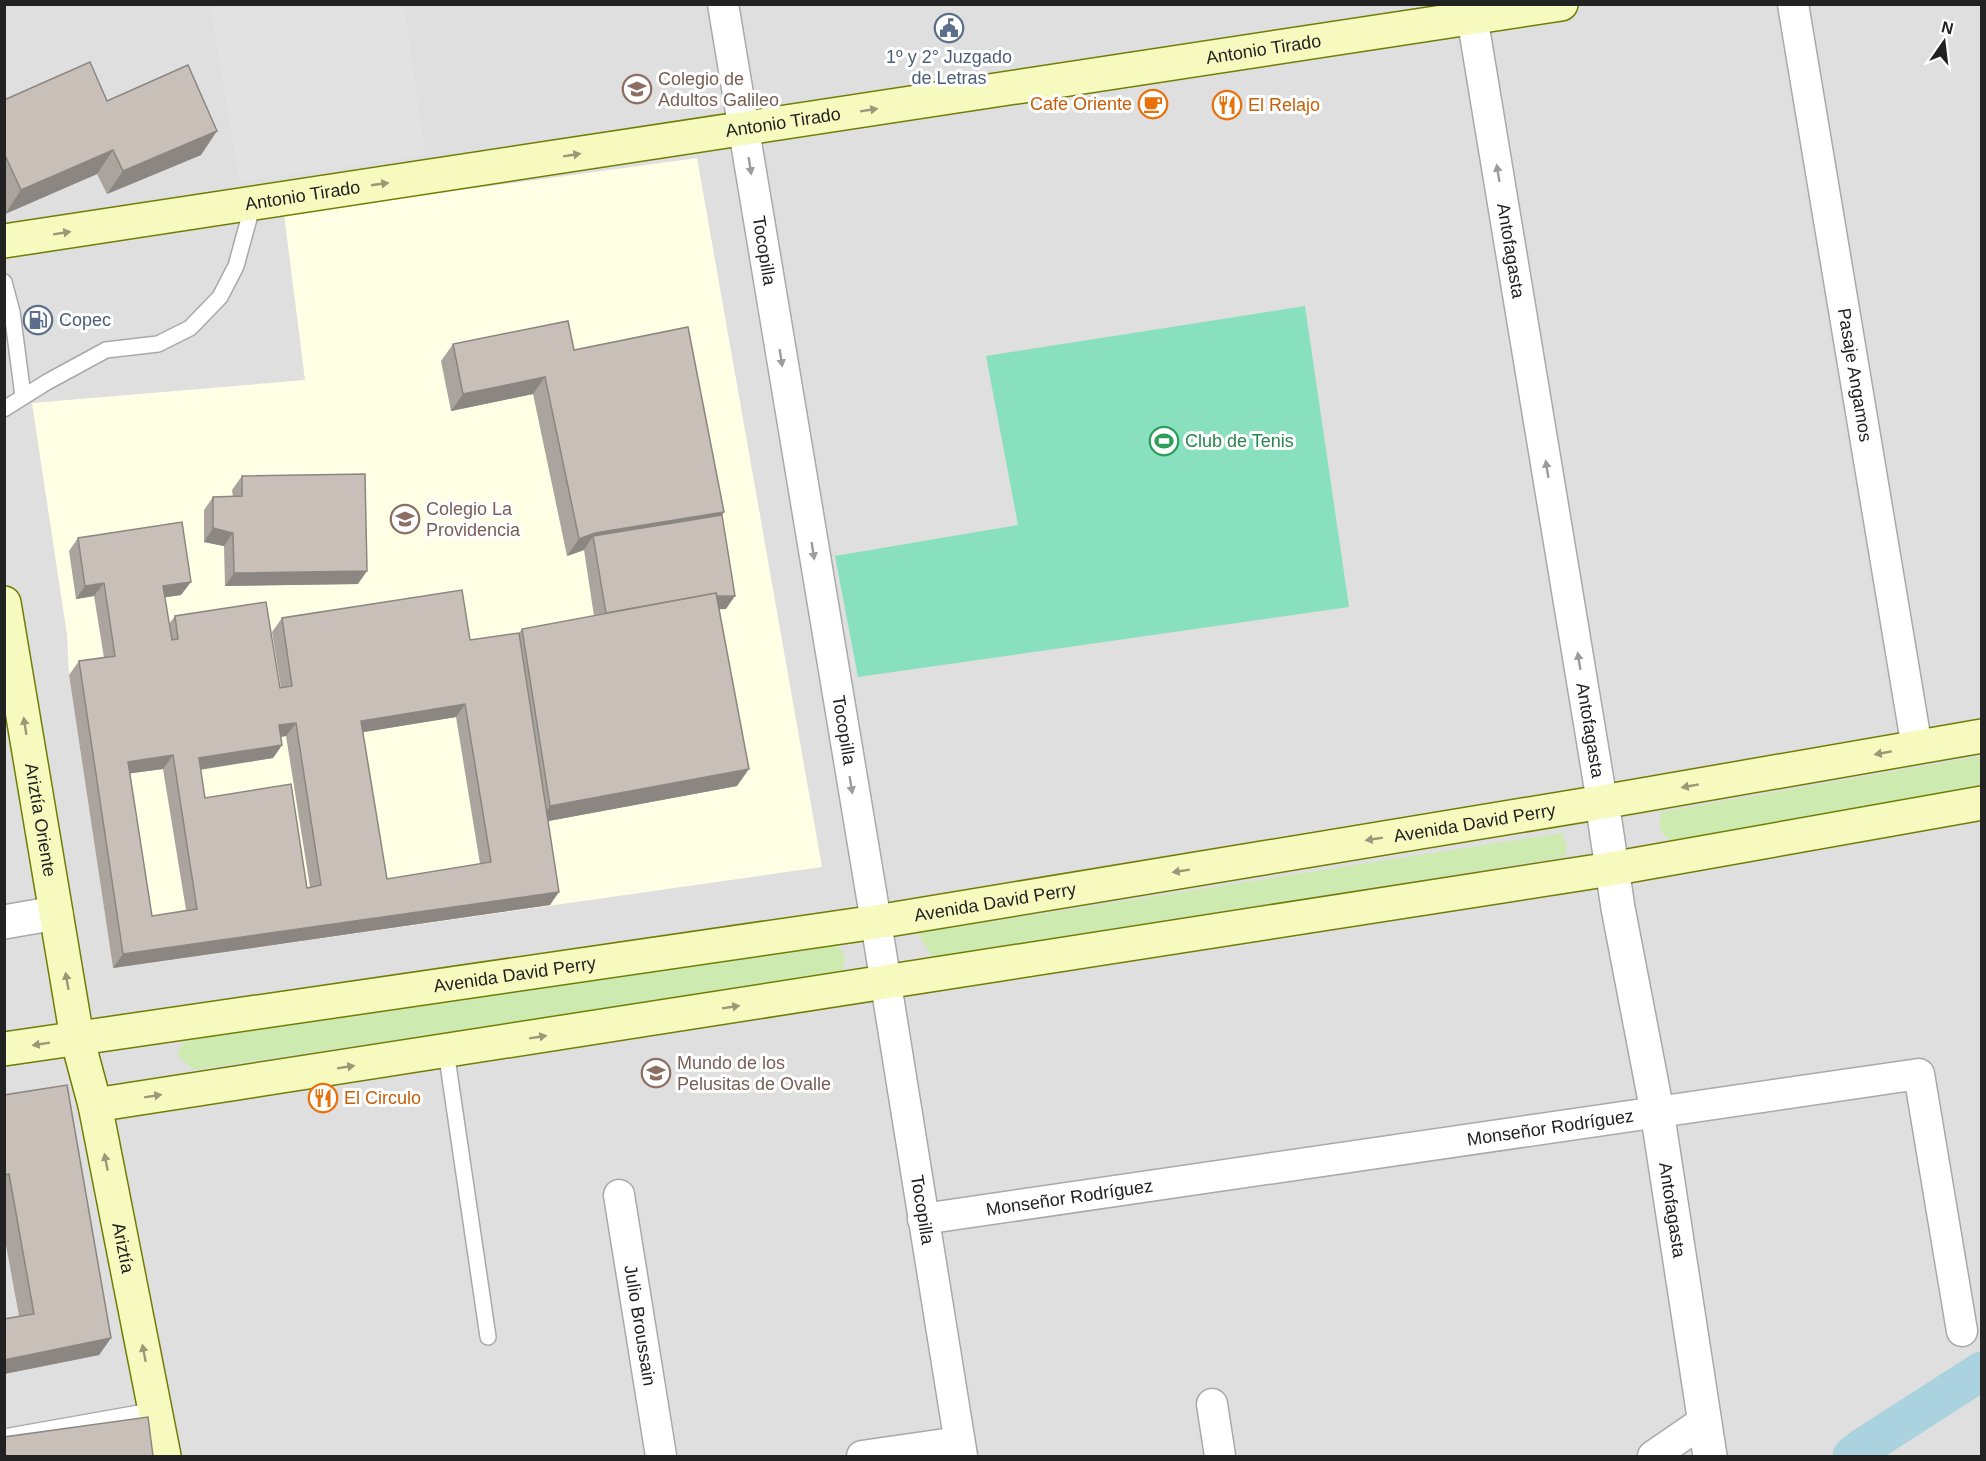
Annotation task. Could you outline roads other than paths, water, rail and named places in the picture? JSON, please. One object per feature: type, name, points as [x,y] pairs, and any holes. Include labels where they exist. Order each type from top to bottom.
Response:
[{"type":"main road","name":"Antonio Tirado","points":[[4,242],[744,129],[1471,11],[1561,4]]},
{"type":"main road","name":"Ariztía Oriente","points":[[4,603],[77,1038]]},
{"type":"main road","name":"Avenida David Perry","points":[[4,1049],[876,922],[1602,802],[1982,736]]},
{"type":"main road","points":[[95,1106],[1611,869],[1982,803]]},
{"type":"main road","name":"Ariztía","points":[[77,1038],[95,1106],[164,1456]]},
{"type":"street","name":"Tocopilla","points":[[723,4],[961,1449]]},
{"type":"street","name":"Pasaje Angamos","points":[[1793,4],[1917,747]]},
{"type":"street","name":"Antofagasta","points":[[1471,11],[1602,802],[1611,869],[1657,1112],[1710,1456]]},
{"type":"street","points":[[4,922],[56,913]]},
{"type":"street","name":"Monseñor Rodríguez","points":[[923,1219],[1918,1074],[1962,1331]]},
{"type":"street","name":"Julio Broussain","points":[[619,1195],[661,1456]]},
{"type":"street","points":[[1212,1404],[1220,1456]]},
{"type":"street","points":[[1629,1456],[1657,1454],[1704,1421]]},
{"type":"street","points":[[862,1456],[961,1449]]},
{"type":"lane","points":[[4,409],[106,350],[158,344],[190,328],[220,297],[236,266],[253,204]]},
{"type":"lane","points":[[4,282],[12,312],[24,396]]},
{"type":"lane","points":[[446,1051],[488,1337]]},
{"type":"lane","points":[[4,1437],[156,1410]]},
{"type":"waterway","points":[[1852,1456],[1982,1371]]},
{"type":"place","name":"1º y 2° Juzgado de Letras","points":[[949,28]]},
{"type":"place","name":"Colegio de Adultos Galileo","points":[[637,89]]},
{"type":"place","name":"Cafe Oriente","points":[[1153,104]]},
{"type":"place","name":"El Relajo","points":[[1227,105]]},
{"type":"place","name":"Copec","points":[[38,320]]},
{"type":"place","name":"Club de Tenis","points":[[1164,441]]},
{"type":"place","name":"Colegio La Providencia","points":[[405,519]]},
{"type":"place","name":"Mundo de los Pelusitas de Ovalle","points":[[656,1073]]},
{"type":"place","name":"El Circulo","points":[[323,1098]]}]
